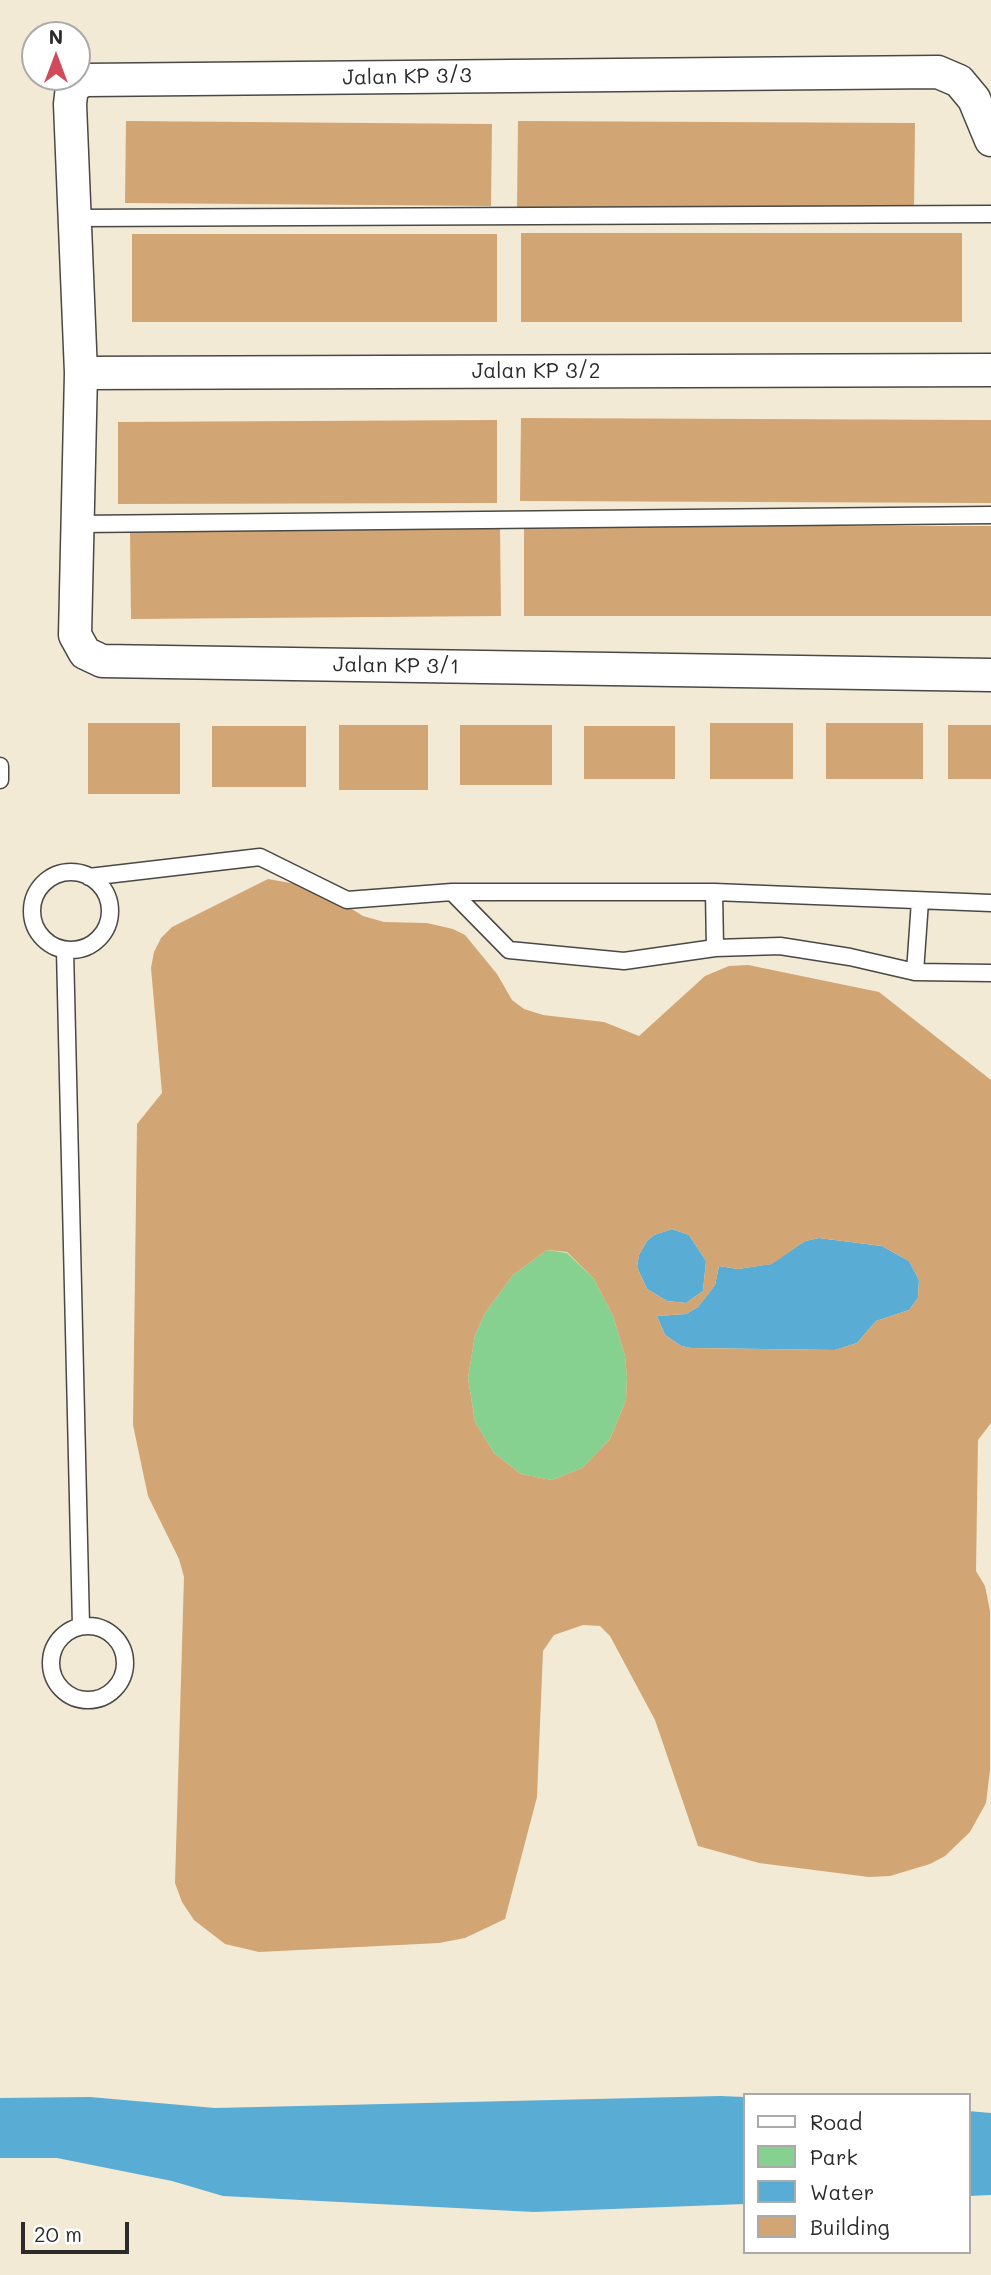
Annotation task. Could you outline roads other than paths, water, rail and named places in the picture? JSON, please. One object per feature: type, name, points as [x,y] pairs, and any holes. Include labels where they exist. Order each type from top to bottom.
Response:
[{"type":"street","name":"Jalan KP 3/3","points":[[81,373],[70,104],[72,87],[85,80],[937,72],[959,81],[974,99],[991,140]]},
{"type":"street","name":"Jalan KP 3/2","points":[[81,373],[991,370]]},
{"type":"street","name":"Jalan KP 3/1","points":[[81,373],[75,635],[85,653],[102,661],[991,675]]},
{"type":"lane","points":[[76,218],[991,214]]},
{"type":"lane","points":[[78,523],[991,515]]},
{"type":"lane","points":[[0,766],[0,780]]},
{"type":"lane","points":[[89,877],[106,894],[109,906],[106,929],[89,946],[65,950],[42,938],[32,913],[33,900],[50,878],[76,873],[89,877],[260,857],[347,900],[452,892],[714,892],[991,903]]},
{"type":"lane","points":[[452,892],[509,950],[624,961],[715,948],[780,946],[915,972],[991,973]]},
{"type":"lane","points":[[714,892],[715,948]]},
{"type":"lane","points":[[915,972],[920,901]]},
{"type":"lane","points":[[65,950],[81,1626]]},
{"type":"lane","points":[[81,1626],[105,1629],[115,1637],[125,1658],[120,1682],[102,1698],[90,1700],[66,1693],[57,1685],[51,1673],[50,1661],[60,1637],[81,1626]]},
{"type":"water","points":[[672,1229],[689,1235],[706,1261],[703,1291],[686,1303],[667,1301],[647,1289],[637,1267],[639,1255],[647,1241],[654,1235]]},
{"type":"water","points":[[819,1238],[882,1246],[909,1261],[919,1280],[918,1298],[909,1310],[876,1321],[857,1343],[835,1350],[691,1348],[681,1346],[665,1335],[657,1316],[686,1314],[698,1307],[715,1285],[719,1266],[738,1269],[771,1264],[805,1241]]},
{"type":"water","points":[[90,2097],[215,2108],[743,2097],[743,2204],[534,2212],[223,2196],[172,2181],[57,2158],[0,2158],[0,2098]]},
{"type":"water","points":[[970,2111],[991,2113],[991,2195],[970,2196]]}]
